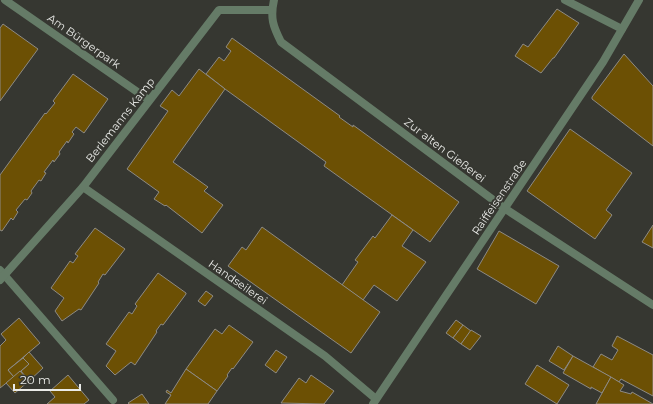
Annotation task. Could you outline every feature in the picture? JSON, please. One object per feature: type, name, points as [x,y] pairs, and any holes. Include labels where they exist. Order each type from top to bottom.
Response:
[{"type":"street","name":"Am Bürgerpark","points":[[5,0],[149,100]]},
{"type":"street","name":"Zur alten Gießerei","points":[[274,0],[272,10],[273,26],[282,42],[504,208],[650,303]]},
{"type":"street","points":[[565,0],[622,29]]},
{"type":"street","name":"Raiffeisenstraße","points":[[375,402],[603,62],[639,0]]},
{"type":"street","name":"Berlemanns Kamp","points":[[2,275],[83,187],[219,10],[272,10]]},
{"type":"street","name":"Handseilerei","points":[[83,187],[325,356],[375,402]]},
{"type":"street","points":[[2,275],[113,400]]},
{"type":"building","points":[[557,9],[579,23],[554,58],[541,73],[515,56],[523,44],[528,47]]},
{"type":"building","points":[[3,24],[38,49],[0,101],[0,28]]},
{"type":"building","points":[[232,38],[340,116],[339,117],[353,127],[353,125],[459,202],[430,242],[324,166],[326,162],[206,74],[219,57],[224,61],[231,51],[226,47]]},
{"type":"building","points":[[624,54],[653,86],[653,146],[592,99]]},
{"type":"building","points":[[199,69],[225,89],[173,162],[208,187],[204,191],[223,205],[202,233],[166,205],[165,206],[154,199],[159,192],[127,169],[168,111],[160,106],[172,90],[179,96]]},
{"type":"building","points":[[73,74],[108,99],[84,133],[76,127],[72,132],[74,134],[68,143],[67,141],[59,152],[60,154],[54,162],[53,160],[44,172],[46,173],[41,181],[39,180],[31,191],[32,193],[27,200],[25,199],[16,210],[18,212],[13,220],[11,218],[2,231],[0,230],[0,175],[45,113],[46,114],[55,103],[53,101]]},
{"type":"building","points":[[570,129],[632,173],[606,210],[612,215],[595,239],[527,191]]},
{"type":"building","points":[[392,215],[413,230],[402,246],[426,262],[397,301],[374,285],[363,300],[342,285],[358,262],[355,260],[373,236],[375,238]]},
{"type":"building","points":[[653,225],[653,248],[642,242]]},
{"type":"building","points":[[262,227],[380,312],[351,353],[228,266],[242,247],[246,250]]},
{"type":"building","points":[[95,228],[125,249],[105,275],[103,274],[98,282],[99,283],[81,310],[79,309],[62,321],[55,311],[64,298],[51,288],[70,261],[73,263],[78,256],[75,254]]},
{"type":"building","points":[[499,231],[559,266],[536,304],[477,269]]},
{"type":"building","points":[[158,273],[186,294],[163,325],[161,324],[135,365],[131,362],[115,375],[106,366],[116,351],[106,344],[129,312],[132,314],[137,306],[135,304]]},
{"type":"building","points":[[206,291],[213,296],[205,306],[198,301]]},
{"type":"building","points":[[19,318],[40,343],[8,370],[14,377],[0,388],[0,346],[6,340],[1,334]]},
{"type":"building","points":[[456,320],[463,325],[453,338],[446,333]]},
{"type":"building","points":[[229,325],[253,342],[233,369],[232,368],[217,391],[186,369],[215,329],[222,334]]},
{"type":"building","points":[[463,325],[471,331],[461,344],[453,338]]},
{"type":"building","points":[[471,330],[481,336],[470,350],[461,344]]},
{"type":"building","points":[[617,336],[653,355],[653,396],[621,379],[619,382],[593,367],[601,354],[612,360],[618,350],[612,346]]},
{"type":"building","points":[[558,346],[573,356],[564,370],[549,361]]},
{"type":"building","points":[[276,350],[287,357],[276,373],[265,365]]},
{"type":"building","points":[[29,352],[43,368],[29,381],[21,371],[29,364],[23,358]]},
{"type":"building","points":[[573,356],[611,377],[602,393],[591,387],[591,389],[563,373]]},
{"type":"building","points":[[23,358],[29,364],[14,377],[8,370]]},
{"type":"building","points":[[537,365],[569,385],[557,404],[525,384]]},
{"type":"building","points":[[186,369],[217,391],[208,404],[165,404],[171,395],[166,392],[167,390],[171,393]]},
{"type":"building","points":[[20,371],[29,381],[15,393],[6,383]]},
{"type":"building","points":[[68,375],[89,400],[84,404],[47,404],[55,397],[50,391]]},
{"type":"building","points":[[311,375],[334,391],[324,404],[281,403],[299,378],[306,383]]},
{"type":"building","points":[[611,377],[624,385],[620,391],[631,394],[632,392],[653,404],[596,404]]},
{"type":"building","points":[[142,394],[149,404],[128,403]]}]
